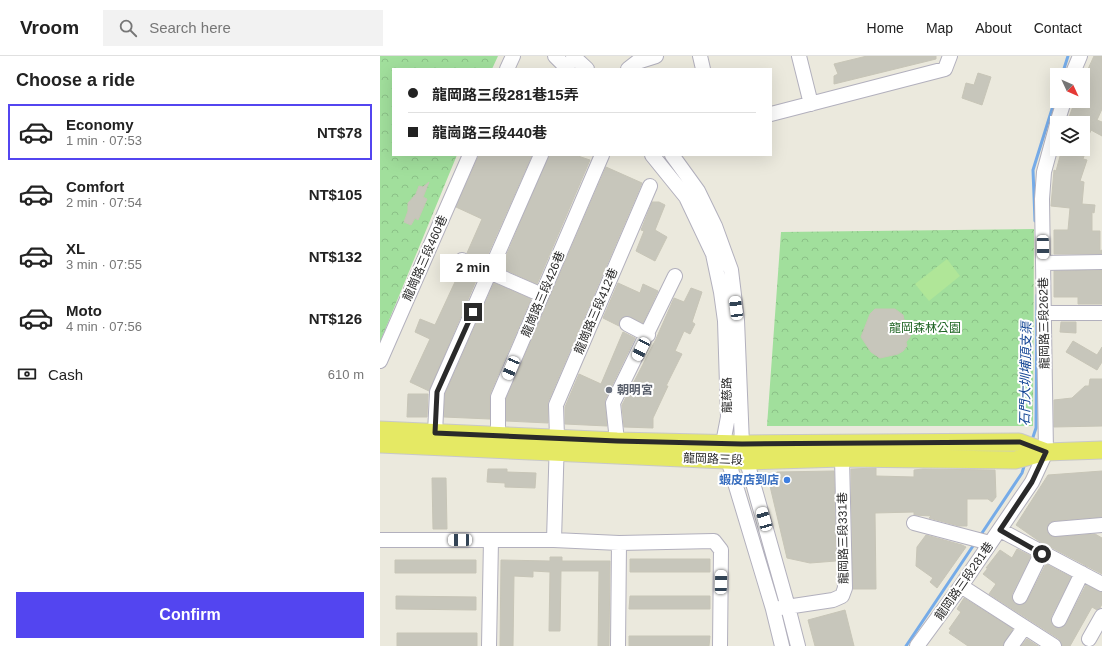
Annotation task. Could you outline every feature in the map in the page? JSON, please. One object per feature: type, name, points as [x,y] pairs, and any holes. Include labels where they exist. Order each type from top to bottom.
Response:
[{"type":"main road","name":"龍岡路三段","points":[[380,430],[498,435],[557,445],[747,461],[842,458],[1015,460],[1046,452],[1102,450]]},
{"type":"main road","name":"龍岡路三段","points":[[380,444],[557,445],[617,441],[742,444],[1020,442],[1046,452]]},
{"type":"street","points":[[507,68],[513,56]]},
{"type":"street","points":[[556,56],[567,68]]},
{"type":"street","points":[[573,56],[586,68]]},
{"type":"street","points":[[629,68],[637,62],[656,56]]},
{"type":"street","points":[[700,56],[703,68]]},
{"type":"street","points":[[799,56],[811,104]]},
{"type":"street","points":[[772,114],[945,69],[950,56]]},
{"type":"street","points":[[1075,68],[1080,56]]},
{"type":"street","name":"龍岡路三段262巷","points":[[1046,452],[1042,199],[1044,172],[1050,149]]},
{"type":"street","name":"龍崗路三段460巷","points":[[380,362],[470,156]]},
{"type":"street","points":[[435,433],[437,392],[541,156]]},
{"type":"street","name":"龍崗路三段426巷","points":[[498,435],[498,397],[602,156]]},
{"type":"street","name":"龍慈路","points":[[653,156],[686,197],[713,254],[721,292],[724,321],[728,417],[723,443]]},
{"type":"street","name":"龍慈路","points":[[673,156],[698,192],[715,226],[731,270],[737,320],[742,444],[798,646]]},
{"type":"street","name":"龍崗路三段412巷","points":[[554,540],[557,445],[556,405],[650,186]]},
{"type":"street","points":[[462,260],[542,295]]},
{"type":"street","points":[[1043,263],[1102,262]]},
{"type":"street","points":[[617,441],[613,403],[648,335],[675,276]]},
{"type":"street","points":[[1044,313],[1102,313]]},
{"type":"street","points":[[627,324],[648,335]]},
{"type":"street","points":[[723,443],[773,609],[782,646]]},
{"type":"street","name":"龍岡路三段281巷","points":[[917,646],[961,586],[1032,482],[1046,452]]},
{"type":"street","name":"龍岡路三段331巷","points":[[773,609],[833,600],[842,596],[845,588],[842,458]]},
{"type":"street","points":[[914,523],[990,543]]},
{"type":"street","points":[[1055,529],[1100,528]]},
{"type":"street","points":[[1000,530],[1042,554],[1102,584]]},
{"type":"street","points":[[380,540],[554,540],[619,542],[714,541],[721,550],[720,646]]},
{"type":"street","points":[[489,646],[491,540]]},
{"type":"street","points":[[618,646],[619,542]]},
{"type":"street","points":[[1020,597],[1042,554]]},
{"type":"street","points":[[1059,620],[1082,573]]},
{"type":"street","points":[[961,586],[1054,646]]},
{"type":"street","points":[[1089,639],[1102,616]]},
{"type":"street","points":[[1005,646],[1007,644],[1010,646],[1024,628]]},
{"type":"green space","points":[[380,56],[498,56],[492,68],[392,68],[392,156],[457,156],[380,342]]},
{"type":"green space","name":"龍岡森林公園","points":[[1034,229],[1033,426],[767,426],[781,232]]},
{"type":"green space","points":[[947,259],[960,276],[929,301],[915,284]]},
{"type":"building","points":[[867,56],[936,56],[936,59],[834,84],[834,76],[838,74],[834,64]]},
{"type":"building","points":[[1094,56],[1102,56],[1102,109],[1097,120],[1102,122],[1102,136],[1091,130],[1090,132],[1090,116],[1069,116],[1072,108],[1090,108],[1090,68],[1088,68]]},
{"type":"building","points":[[978,73],[991,77],[982,105],[962,98],[966,83],[974,85]]},
{"type":"building","points":[[479,156],[532,156],[485,261],[467,253],[482,219],[456,207]]},
{"type":"building","points":[[549,156],[578,156],[590,160],[537,284],[501,268]]},
{"type":"building","points":[[1060,156],[1084,156],[1083,159],[1087,160],[1080,181],[1084,182],[1082,204],[1095,205],[1094,213],[1092,212],[1092,231],[1100,231],[1100,251],[1102,250],[1102,254],[1054,254],[1054,230],[1068,230],[1070,208],[1051,206],[1054,170],[1056,171]]},
{"type":"building","points":[[606,167],[642,183],[548,402],[548,423],[506,421],[506,399]]},
{"type":"building","points":[[429,182],[423,197],[427,199],[418,220],[415,218],[411,225],[404,222],[408,211],[408,203],[416,194],[419,186],[423,187]]},
{"type":"building","points":[[652,202],[659,202],[665,205],[655,230],[667,237],[655,261],[636,251],[644,231],[641,230]]},
{"type":"building","points":[[461,269],[478,276],[429,391],[410,382],[430,339],[415,332],[420,319],[435,325]]},
{"type":"building","points":[[1102,270],[1102,304],[1078,304],[1078,297],[1054,297],[1054,271]]},
{"type":"building","points":[[494,283],[531,299],[490,394],[490,419],[444,417],[445,394]]},
{"type":"building","points":[[618,283],[640,293],[643,284],[658,291],[643,323],[626,316],[620,320],[619,326],[603,318]]},
{"type":"building","points":[[691,288],[702,292],[692,322],[695,324],[690,334],[684,331],[675,351],[682,354],[666,386],[668,386],[653,418],[653,428],[624,427],[622,405],[656,339],[674,298],[684,302]]},
{"type":"building","points":[[875,309],[895,309],[903,315],[904,320],[909,321],[912,330],[910,337],[906,342],[907,346],[898,354],[880,358],[871,352],[861,337],[870,314]]},
{"type":"building","points":[[1061,322],[1076,322],[1076,333],[1060,332]]},
{"type":"building","points":[[623,332],[635,338],[605,400],[607,426],[565,424],[565,407],[579,374],[601,384]]},
{"type":"building","points":[[1073,341],[1097,355],[1102,347],[1102,362],[1097,370],[1066,352]]},
{"type":"building","points":[[1090,379],[1102,379],[1102,426],[1054,427],[1054,400],[1072,398],[1085,386],[1089,386]]},
{"type":"building","points":[[408,394],[428,394],[427,417],[407,417]]},
{"type":"building","points":[[876,468],[876,476],[914,477],[914,470],[923,469],[995,470],[996,497],[992,502],[988,499],[967,499],[967,526],[959,526],[929,518],[931,516],[914,515],[914,512],[875,513],[876,589],[853,589],[851,469]]},
{"type":"building","points":[[488,469],[507,469],[507,472],[536,473],[535,488],[505,487],[505,483],[487,482]]},
{"type":"building","points":[[834,471],[836,561],[810,563],[787,558],[770,486],[776,486],[777,472]]},
{"type":"building","points":[[1102,471],[1102,517],[1054,521],[1050,522],[1047,529],[1048,534],[1055,537],[1095,534],[1102,538],[1102,574],[1039,541],[1016,525],[1048,475]]},
{"type":"building","points":[[432,478],[446,478],[447,529],[433,529]]},
{"type":"building","points":[[926,535],[966,547],[937,588],[930,582],[933,578],[916,566],[917,547]]},
{"type":"building","points":[[1017,549],[1031,556],[1012,594],[1012,598],[1016,604],[1021,605],[1027,601],[1046,564],[1071,577],[1051,617],[1052,624],[1055,627],[1060,628],[1066,624],[1086,585],[1102,592],[1102,604],[1100,608],[1097,610],[1092,607],[1070,646],[1062,646],[1059,639],[989,594],[996,584],[983,574],[988,568],[986,568],[1000,550],[1012,558]]},
{"type":"building","points":[[550,557],[562,557],[562,561],[610,561],[609,646],[598,646],[599,571],[561,571],[560,631],[549,631],[550,572],[533,571],[533,577],[514,576],[513,646],[500,646],[501,560],[550,561]]},
{"type":"building","points":[[630,559],[710,559],[710,572],[630,572]]},
{"type":"building","points":[[395,560],[476,560],[476,573],[395,573]]},
{"type":"building","points":[[396,596],[476,597],[476,610],[396,609]]},
{"type":"building","points":[[630,596],[710,596],[710,609],[629,609]]},
{"type":"building","points":[[964,598],[1013,629],[1003,646],[968,646],[949,633],[951,630],[949,629],[961,612],[957,609]]},
{"type":"building","points":[[845,610],[854,646],[815,646],[808,620]]},
{"type":"building","points":[[397,633],[477,633],[477,646],[397,646]]},
{"type":"building","points":[[629,636],[710,636],[709,646],[629,646]]},
{"type":"building","points":[[1027,639],[1038,646],[1021,646]]},
{"type":"waterway","name":"石門大圳埔頂支渠","points":[[1064,68],[1068,56]]},
{"type":"waterway","name":"石門大圳埔頂支渠","points":[[1035,221],[1033,170],[1052,108]]},
{"type":"waterway","name":"石門大圳埔頂支渠","points":[[1032,440],[1036,428],[1037,295]]},
{"type":"waterway","name":"石門大圳埔頂支渠","points":[[980,536],[1022,473],[1025,463]]},
{"type":"waterway","name":"石門大圳埔頂支渠","points":[[906,646],[975,543]]},
{"type":"place","name":"朝明宮","points":[[609,390]]},
{"type":"place","name":"蝦皮店到店","points":[[787,480]]},
{"type":"route","points":[[473,312],[437,392],[435,433],[617,441],[742,444],[1020,442],[1046,452],[1032,482],[1000,530],[1042,554]]}]
